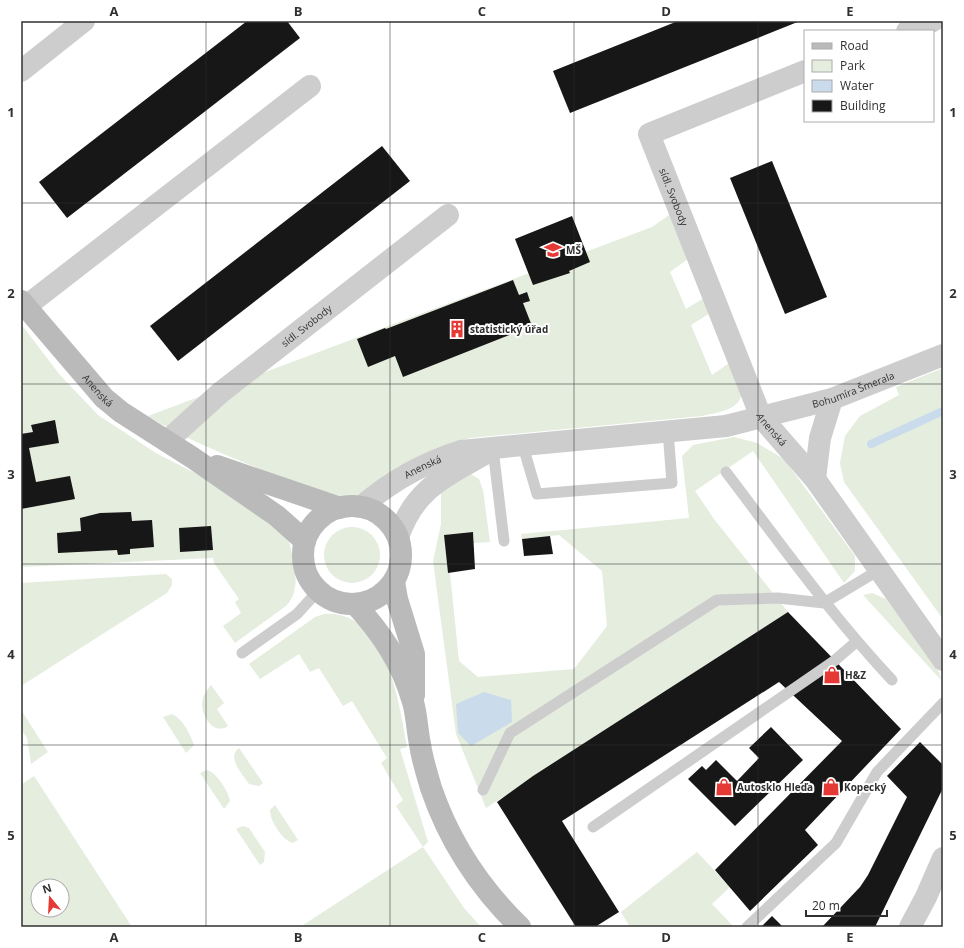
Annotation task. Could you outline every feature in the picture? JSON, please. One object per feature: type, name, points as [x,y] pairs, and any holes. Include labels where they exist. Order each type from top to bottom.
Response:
[{"type":"street","points":[[21,71],[84,21]]},
{"type":"street","points":[[909,30],[933,21]]},
{"type":"street","name":"sídl. Svobody","points":[[761,417],[649,134],[804,71]]},
{"type":"street","points":[[23,304],[310,86]]},
{"type":"street","name":"sídl. Svobody","points":[[167,442],[220,393],[448,215]]},
{"type":"street","name":"Anenská","points":[[23,304],[104,398],[120,412],[193,458],[277,516],[305,541]]},
{"type":"street","name":"Bohumíra Šmerala","points":[[761,417],[832,399],[943,355]]},
{"type":"street","points":[[815,479],[820,438],[832,399]]},
{"type":"street","name":"Anenská","points":[[361,507],[404,474],[429,462],[460,451],[726,426],[761,417],[815,479],[943,660]]},
{"type":"street","name":"Anenská","points":[[398,538],[407,516],[422,494],[438,481],[493,449]]},
{"type":"street","name":"Anenská","points":[[193,458],[340,508],[361,507],[375,512],[386,520],[398,538],[401,560],[394,582],[388,589],[373,600],[355,604],[333,601],[318,591],[311,583],[305,570],[303,556],[305,541],[311,528],[320,518],[340,508]]},
{"type":"street","points":[[394,582],[398,604],[414,654],[413,702],[423,759],[435,799],[448,829],[477,878],[501,908],[520,927]]},
{"type":"street","points":[[355,604],[386,642],[413,702]]},
{"type":"street","points":[[910,927],[926,897],[943,858]]},
{"type":"lane","points":[[523,446],[536,494],[672,483],[668,431]]},
{"type":"lane","points":[[493,449],[504,541]]},
{"type":"lane","points":[[726,472],[824,603],[856,642],[892,680]]},
{"type":"lane","points":[[483,790],[510,733],[717,600],[778,598],[824,603],[879,570]]},
{"type":"lane","points":[[242,653],[297,614],[318,591]]},
{"type":"lane","points":[[593,827],[839,657],[856,642]]},
{"type":"lane","points":[[747,927],[836,843],[877,772],[943,703]]},
{"type":"green space","points":[[679,208],[696,253],[670,272],[686,309],[712,293],[718,308],[691,325],[712,375],[738,357],[742,392],[736,405],[728,409],[702,416],[470,438],[437,448],[361,495],[348,496],[311,490],[205,446],[148,416],[652,227]]},
{"type":"green space","points":[[21,324],[60,375],[98,415],[156,453],[234,493],[289,540],[294,566],[295,583],[294,592],[286,606],[235,643],[223,626],[241,613],[235,602],[239,599],[214,563],[213,558],[21,567]]},
{"type":"green space","points":[[943,368],[943,619],[844,482],[840,463],[845,436],[860,416],[899,395],[896,387]]},
{"type":"green space","points":[[734,437],[757,443],[784,459],[855,556],[855,571],[844,583],[753,451],[695,491],[714,519],[788,612],[486,808],[456,734],[433,561],[441,524],[441,490],[471,474],[479,479],[483,490],[490,542],[474,543],[473,532],[444,535],[448,573],[450,573],[459,661],[478,677],[574,669],[607,626],[602,571],[559,535],[522,539],[521,534],[689,518],[682,456],[693,445]]},
{"type":"green space","points":[[347,527],[357,527],[372,535],[378,544],[380,555],[378,566],[372,575],[357,583],[347,583],[336,578],[329,571],[324,560],[324,550],[329,539],[336,532]]},
{"type":"green space","points":[[166,574],[172,579],[172,585],[167,593],[21,686],[21,583]]},
{"type":"green space","points":[[872,593],[886,599],[939,672],[941,680],[863,595]]},
{"type":"green space","points":[[324,614],[345,617],[362,627],[376,642],[386,662],[400,707],[407,747],[400,749],[428,842],[423,847],[396,806],[403,800],[381,763],[387,758],[352,701],[343,706],[319,668],[310,672],[299,654],[260,679],[249,664],[315,617]]},
{"type":"green space","points":[[211,685],[224,703],[217,709],[228,726],[223,728],[214,727],[210,724],[203,710],[202,702]]},
{"type":"green space","points":[[21,710],[48,752],[31,764],[27,738],[21,729]]},
{"type":"green space","points":[[172,714],[183,723],[194,745],[186,753],[163,717]]},
{"type":"green space","points":[[239,748],[263,783],[259,786],[249,784],[237,766],[234,756],[235,752]]},
{"type":"green space","points":[[207,770],[218,778],[227,792],[230,801],[224,809],[200,773]]},
{"type":"green space","points":[[34,776],[132,927],[21,927],[21,785]]},
{"type":"green space","points":[[275,805],[298,840],[293,843],[277,830],[274,824],[270,810]]},
{"type":"green space","points":[[243,826],[249,828],[265,852],[264,862],[260,865],[236,829]]},
{"type":"green space","points":[[423,847],[464,908],[481,927],[300,927]]},
{"type":"green space","points":[[697,852],[730,887],[712,904],[733,926],[630,927],[621,912]]},
{"type":"water","points":[[484,692],[511,700],[512,722],[471,746],[458,733],[456,704]]},
{"type":"building","points":[[247,21],[287,21],[300,38],[67,218],[39,182]]},
{"type":"building","points":[[678,21],[800,21],[570,113],[553,71]]},
{"type":"building","points":[[382,146],[410,181],[178,361],[150,326]]},
{"type":"building","points":[[772,161],[827,297],[785,314],[730,178]]},
{"type":"building","name":"MŠ","points":[[572,216],[590,262],[569,271],[570,273],[533,285],[515,239]]},
{"type":"building","name":"statistický úřad","points":[[513,280],[519,295],[527,292],[530,301],[523,303],[532,326],[403,377],[395,356],[368,367],[357,339]]},
{"type":"building","points":[[55,420],[59,443],[29,448],[36,482],[70,476],[75,499],[21,509],[21,434],[33,432],[31,425]]},
{"type":"building","points":[[131,512],[132,521],[152,520],[154,547],[130,549],[130,554],[118,555],[117,550],[58,553],[57,533],[81,531],[80,518],[100,513]]},
{"type":"building","points":[[211,526],[213,550],[180,552],[179,528]]},
{"type":"building","points":[[473,532],[475,569],[448,573],[444,535]]},
{"type":"building","points":[[550,536],[553,554],[524,556],[522,539]]},
{"type":"building","points":[[788,612],[901,729],[805,830],[818,845],[750,911],[715,870],[842,741],[779,682],[562,821],[619,912],[595,927],[576,927],[497,802],[533,776]]},
{"type":"building","points":[[771,727],[803,760],[735,826],[688,779],[702,766],[706,770],[716,760],[737,781],[759,758],[749,748]]},
{"type":"building","points":[[920,742],[943,765],[943,788],[875,927],[822,927],[860,887],[868,875],[907,797],[887,776]]},
{"type":"building","points":[[772,916],[783,927],[761,927]]},
{"type":"waterway","points":[[871,444],[943,411]]},
{"type":"place","name":"MŠ","points":[[553,250]]},
{"type":"place","name":"statistický úřad","points":[[457,329]]},
{"type":"place","name":"H&Z","points":[[832,675]]},
{"type":"place","name":"Autosklo Hleďa","points":[[724,787]]},
{"type":"place","name":"Kopecký","points":[[831,787]]}]
